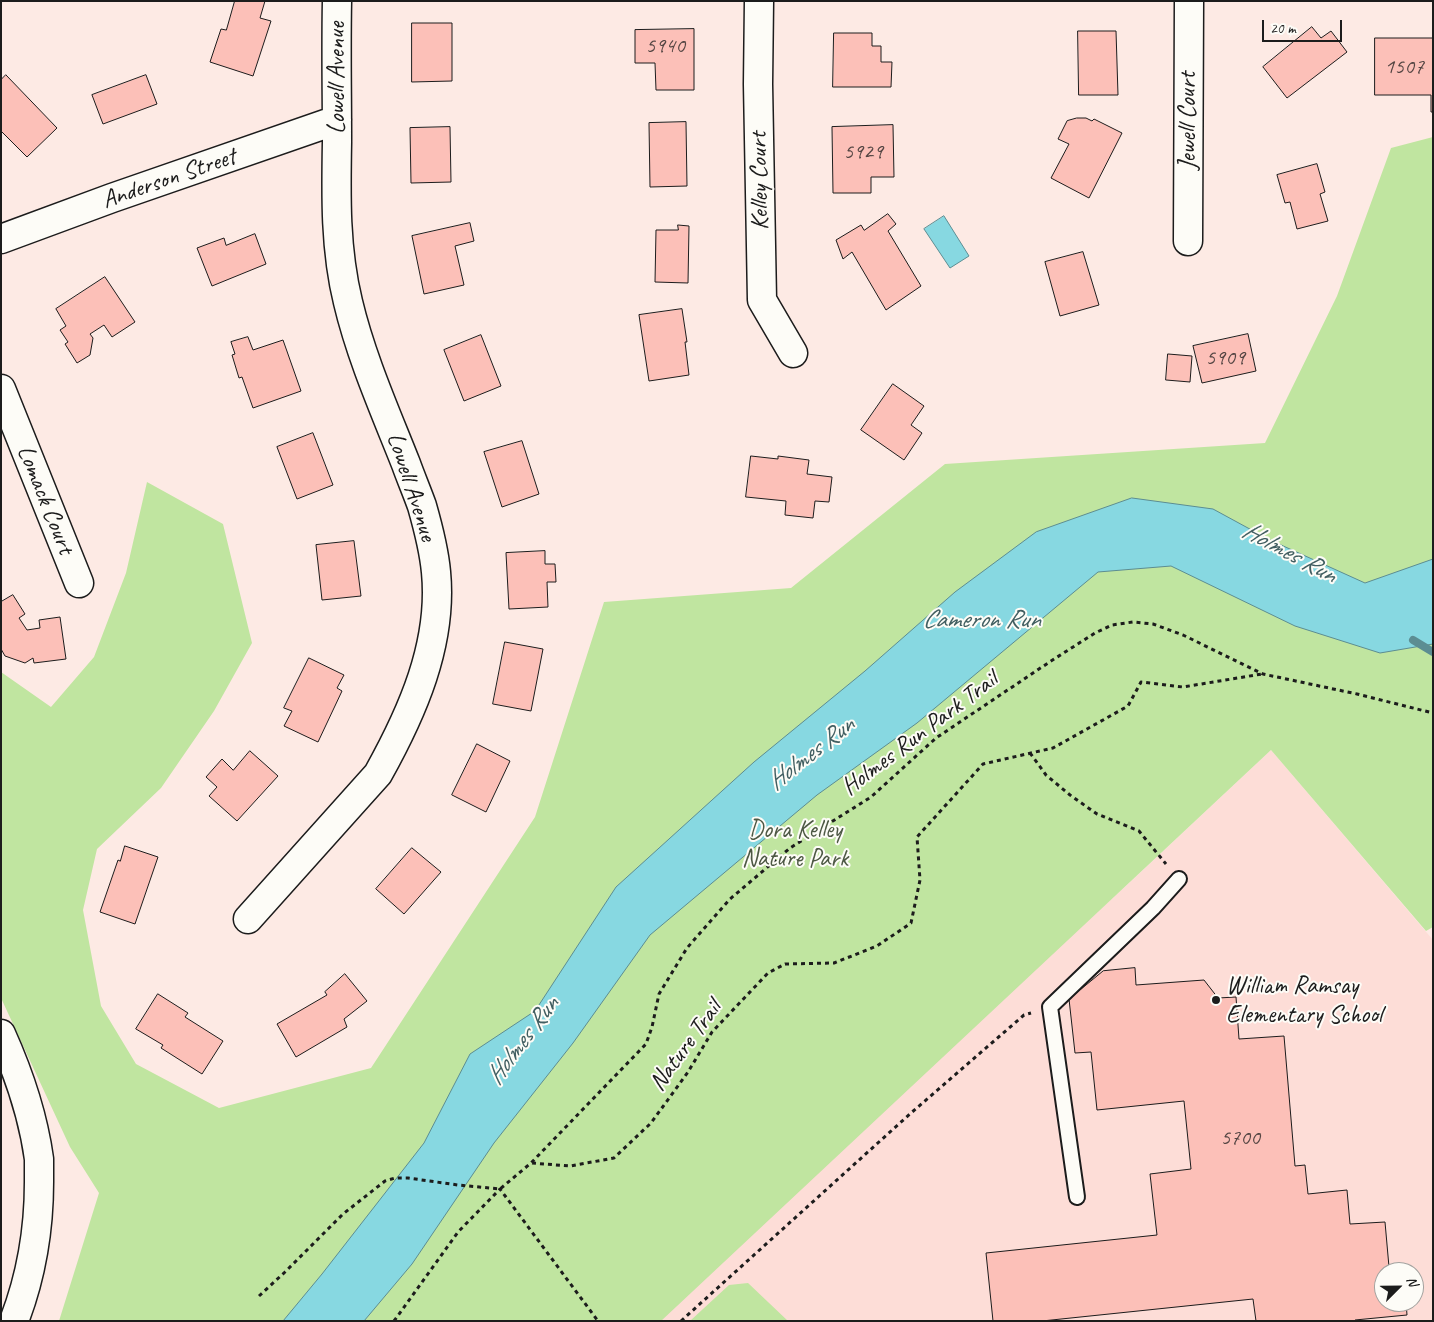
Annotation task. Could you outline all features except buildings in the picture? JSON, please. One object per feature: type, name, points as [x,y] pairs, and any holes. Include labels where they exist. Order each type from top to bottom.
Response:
[{"type":"street","name":"Lowell Avenue","points":[[248,919],[378,774],[418,693],[432,640],[436,608],[436,573],[430,534],[421,504],[364,355],[346,294],[340,260],[336,221],[337,1]]},
{"type":"street","name":"Kelley Court","points":[[759,1],[758,84],[762,300],[793,353]]},
{"type":"street","name":"Jewell Court","points":[[1188,241],[1189,1]]},
{"type":"street","name":"Anderson Street","points":[[1,240],[112,198],[337,120]]},
{"type":"street","name":"Lomack Court","points":[[1,389],[79,583]]},
{"type":"street","points":[[1,1034],[16,1067],[29,1109],[39,1159],[39,1197],[36,1234],[29,1272],[14,1321]]},
{"type":"lane","points":[[1077,1197],[1050,1007],[1153,908],[1179,879]]},
{"type":"path","name":"Holmes Run Park Trail","points":[[394,1321],[458,1232],[500,1189],[531,1163],[646,1044],[652,1027],[659,994],[687,948],[730,899],[790,848],[871,797],[936,738],[1019,681],[1094,633],[1112,625],[1133,622],[1153,624],[1183,635],[1262,674],[1358,694],[1433,713]]},
{"type":"path","name":"Nature Trail","points":[[531,1163],[570,1166],[614,1158],[651,1123],[688,1072],[712,1032],[768,973],[785,964],[834,963],[877,946],[911,923],[920,880],[917,837],[983,764],[1053,748],[1128,706],[1141,682],[1183,687],[1262,674]]},
{"type":"path","points":[[1030,753],[1046,775],[1070,795],[1097,814],[1139,831],[1179,879]]},
{"type":"path","points":[[681,1321],[911,1113],[1024,1014],[1050,1007]]},
{"type":"path","points":[[259,1296],[343,1214],[385,1181],[395,1178],[408,1178],[500,1189],[598,1321]]},
{"type":"shaded area","name":"William Ramsay Elementary School","points":[[1271,750],[1433,940],[1433,1321],[659,1321],[932,1061],[1126,886]]},
{"type":"green space","name":"Dora Kelley Nature Park","points":[[1433,137],[1433,927],[1426,931],[1271,750],[661,1321],[59,1321],[99,1193],[70,1147],[1,998],[1,672],[51,707],[94,657],[126,573],[147,482],[223,524],[252,643],[214,711],[161,788],[97,849],[83,910],[101,1006],[136,1064],[219,1108],[371,1068],[535,817],[604,602],[791,588],[945,464],[1265,443],[1337,296],[1391,148]]},
{"type":"green space","points":[[748,1283],[788,1321],[690,1321],[729,1285]]},
{"type":"water","points":[[944,216],[969,256],[950,268],[924,229]]},
{"type":"water","name":"Cameron Run","points":[[1132,498],[1213,509],[1270,540],[1365,583],[1433,559],[1433,644],[1380,653],[1295,626],[1171,566],[1098,572],[917,723],[817,795],[650,935],[573,1043],[494,1143],[412,1264],[364,1321],[283,1321],[424,1143],[470,1054],[535,1011],[616,887],[754,762],[865,671],[955,592],[1036,532]]},
{"type":"waterway","points":[[1413,640],[1433,652]]},
{"type":"place","name":"William Ramsay Elementary School","points":[[1216,1000]]},
{"type":"water label","name":"Holmes Run","points":[[1289,553]]},
{"type":"water label","name":"Holmes Run","points":[[811,754]]},
{"type":"water label","name":"Holmes Run","points":[[523,1041]]}]
